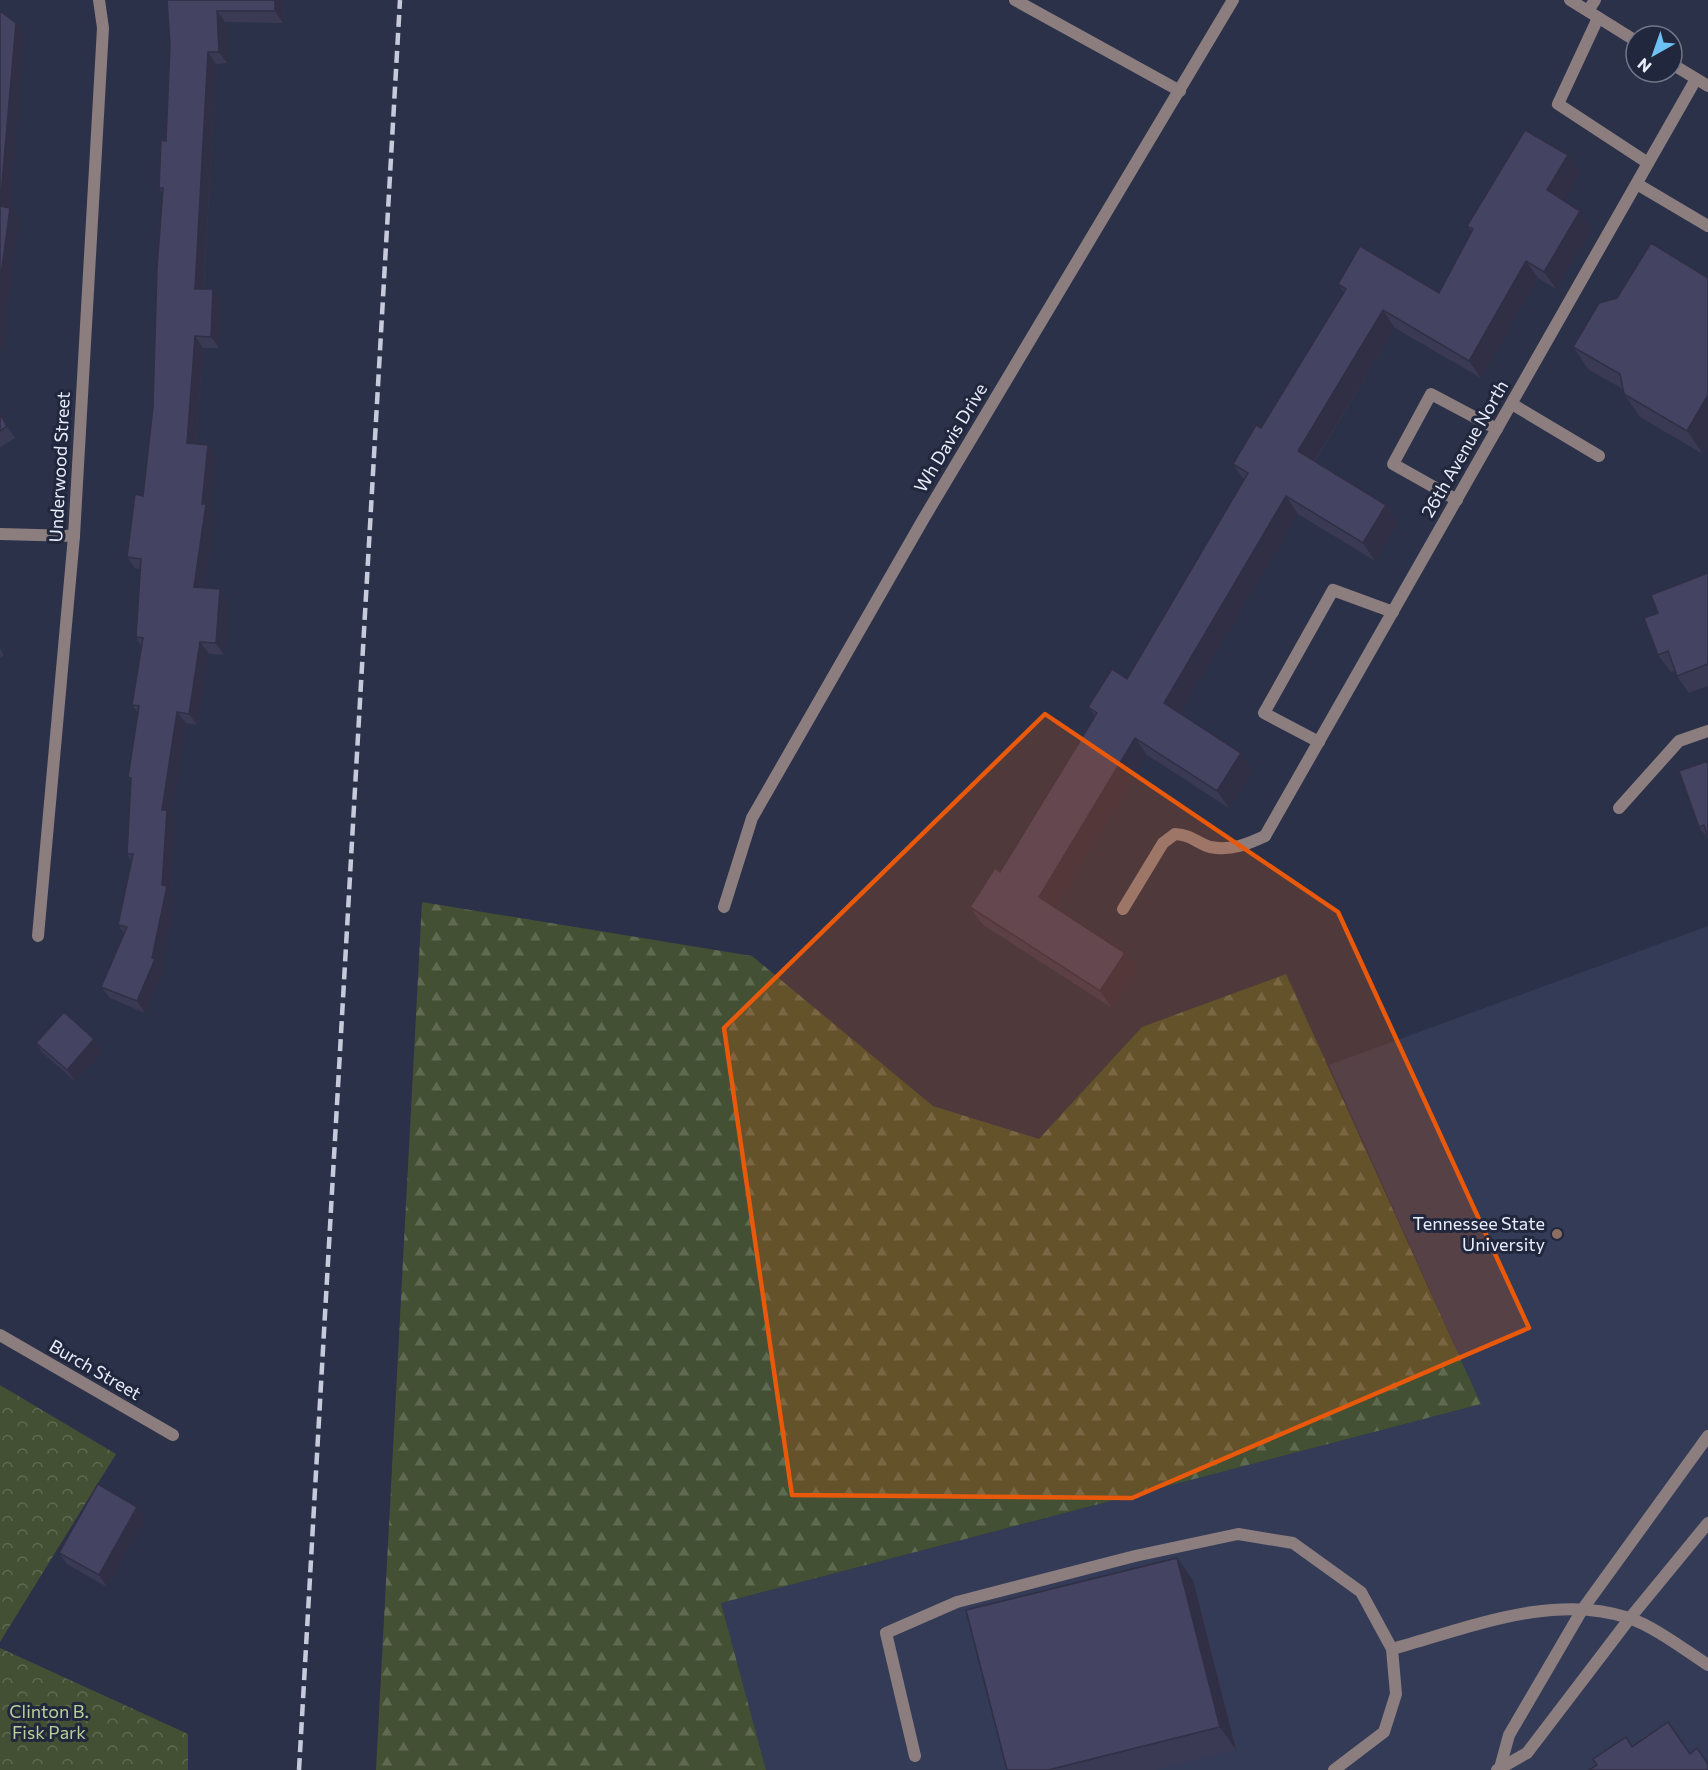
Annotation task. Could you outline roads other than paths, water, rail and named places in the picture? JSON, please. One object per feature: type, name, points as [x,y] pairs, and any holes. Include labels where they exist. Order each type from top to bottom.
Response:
[{"type":"street","name":"Underwood Street","points":[[38,936],[74,536],[103,28],[99,0]]},
{"type":"street","points":[[1015,0],[1180,91]]},
{"type":"street","name":"Wh Davis Drive","points":[[724,907],[752,818],[924,518],[1233,0]]},
{"type":"street","points":[[1570,0],[1624,33]]},
{"type":"street","points":[[1595,0],[1593,14],[1558,104],[1648,164]]},
{"type":"street","points":[[1684,72],[1708,86]]},
{"type":"street","name":"26th Avenue North","points":[[1123,909],[1162,843],[1175,834],[1190,835],[1210,846],[1241,848],[1266,836],[1696,79]]},
{"type":"street","points":[[1636,184],[1708,226]]},
{"type":"street","points":[[1457,500],[1393,464],[1431,394],[1497,429]]},
{"type":"street","points":[[1512,404],[1599,456]]},
{"type":"street","points":[[0,534],[74,536]]},
{"type":"street","points":[[1319,742],[1264,713],[1333,590],[1393,612]]},
{"type":"street","points":[[1619,808],[1679,741],[1708,731]]},
{"type":"street","name":"Burch Street","points":[[0,1335],[173,1435]]},
{"type":"street","points":[[1498,1769],[1509,1735],[1582,1610],[1708,1436]]},
{"type":"street","points":[[1498,1769],[1527,1754],[1630,1618],[1708,1523]]},
{"type":"street","points":[[915,1756],[886,1633],[957,1602],[1135,1556],[1238,1534],[1293,1543],[1360,1592],[1392,1648],[1396,1694],[1384,1732],[1334,1770]]},
{"type":"street","points":[[1392,1648],[1526,1613],[1582,1610],[1630,1618],[1708,1665]]},
{"type":"railway","points":[[299,1770],[400,0]]},
{"type":"place","name":"Tennessee State University","points":[[1557,1234]]},
{"type":"park label","name":"Clinton B. Fisk Park","points":[[49,1722]]}]
